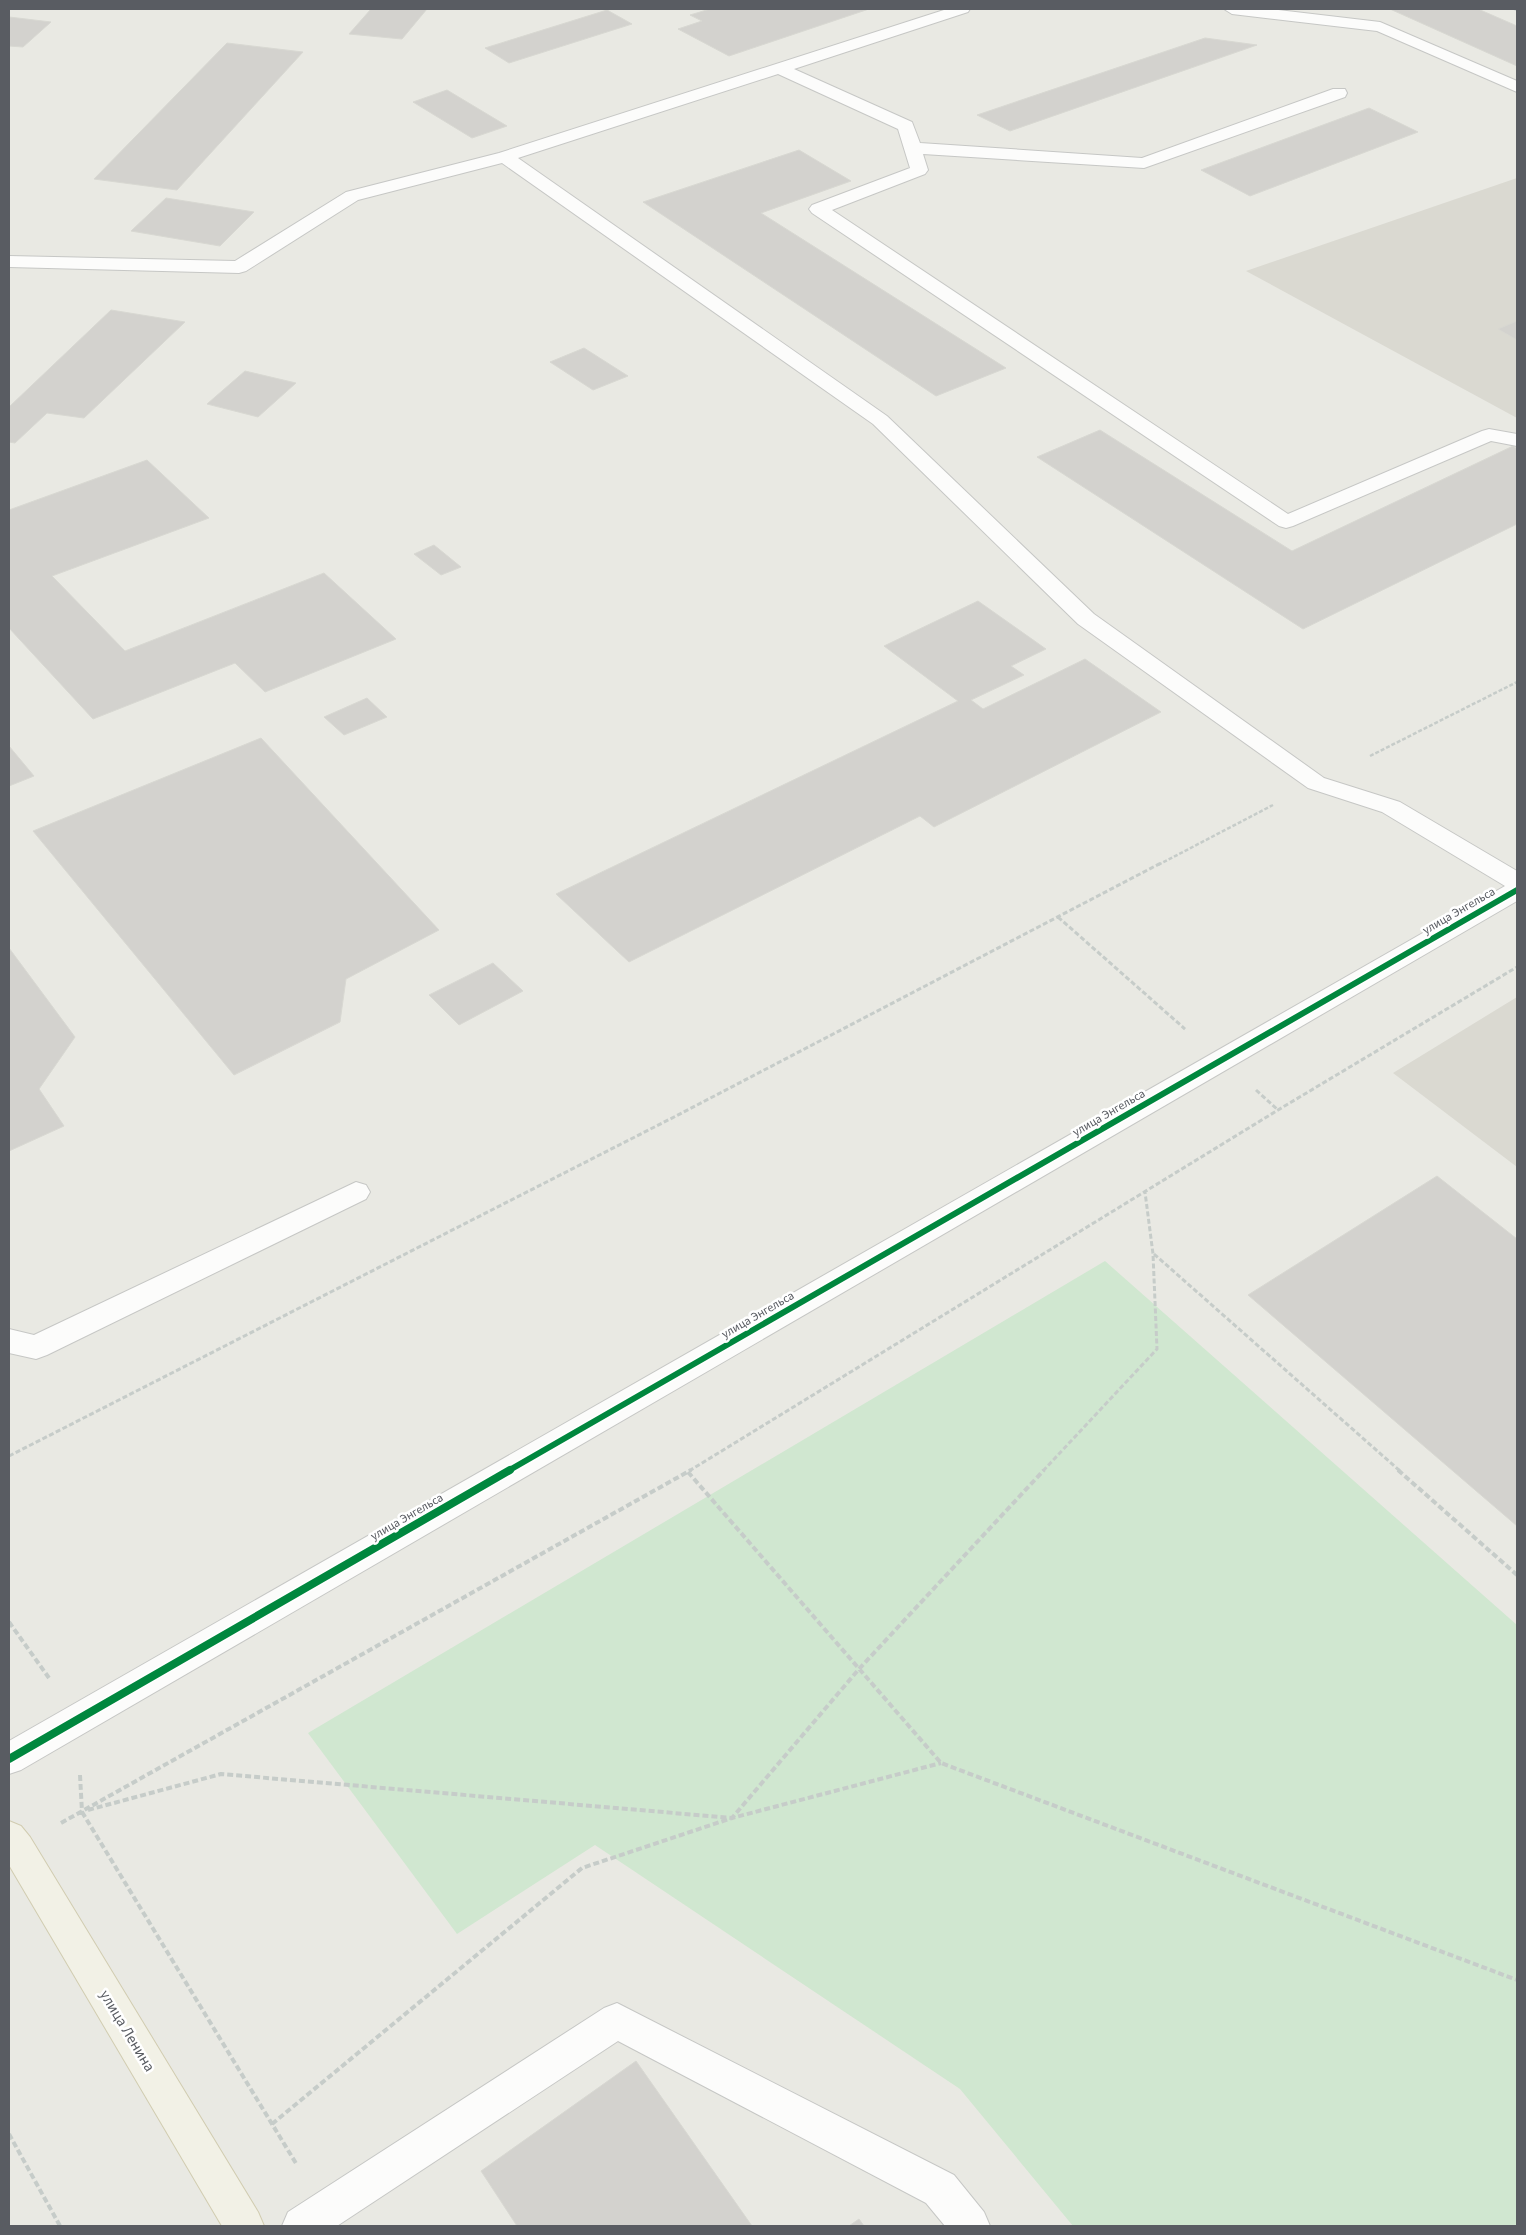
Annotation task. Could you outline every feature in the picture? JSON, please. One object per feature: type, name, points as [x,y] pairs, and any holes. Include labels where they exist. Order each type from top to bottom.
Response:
[{"type":"main road","name":"улица Ленина","points":[[13,1843],[244,2226]]},
{"type":"street","points":[[9,262],[239,267],[352,196],[505,157],[962,9]]},
{"type":"street","points":[[1232,9],[1380,27],[1517,87]]},
{"type":"street","points":[[779,68],[906,126],[919,170],[818,209],[1286,522],[1489,435],[1517,440]]},
{"type":"street","points":[[912,148],[1144,163],[1340,93]]},
{"type":"street","points":[[505,157],[880,420],[1086,618],[1316,783],[1391,806],[1517,882]]},
{"type":"street","name":"улица Энгельса","points":[[9,1759],[1517,890]]},
{"type":"street","points":[[9,1341],[36,1347],[356,1192]]},
{"type":"street","points":[[313,2219],[617,2021],[940,2189],[970,2226]]},
{"type":"path","points":[[9,1456],[676,1116],[1316,783],[1517,682]]},
{"type":"path","points":[[1058,917],[1278,1110]]},
{"type":"path","points":[[13,1843],[82,1812],[688,1472],[1278,1110],[1517,967]]},
{"type":"path","points":[[732,1818],[859,1669],[1157,1348],[1153,1254],[1145,1192]]},
{"type":"path","points":[[1153,1254],[1517,1574]]},
{"type":"path","points":[[688,1472],[941,1762],[1517,1980]]},
{"type":"path","points":[[272,2124],[582,1868],[732,1818],[941,1762]]},
{"type":"path","points":[[82,1812],[221,1774],[732,1818]]},
{"type":"path","points":[[82,1812],[272,2124],[313,2219]]},
{"type":"path","points":[[9,2134],[60,2226]]},
{"type":"shaded area","points":[[1517,178],[1517,418],[1246,271]]},
{"type":"shaded area","points":[[1517,997],[1517,1167],[1393,1073]]},
{"type":"green space","points":[[1105,1261],[1517,1625],[1517,2226],[1073,2226],[960,2089],[595,1845],[457,1934],[308,1733]]},
{"type":"building","points":[[371,9],[427,9],[402,39],[349,34]]},
{"type":"building","points":[[710,9],[869,9],[729,56],[678,29],[702,21],[690,15]]},
{"type":"building","points":[[1390,9],[1478,9],[1517,26],[1517,66]]},
{"type":"building","points":[[607,10],[632,24],[509,63],[485,48]]},
{"type":"building","points":[[9,17],[51,22],[23,47],[9,46]]},
{"type":"building","points":[[1205,38],[1257,45],[1010,131],[977,115]]},
{"type":"building","points":[[227,43],[303,52],[177,190],[94,179]]},
{"type":"building","points":[[447,90],[507,126],[472,138],[413,102]]},
{"type":"building","points":[[1369,108],[1418,132],[1250,196],[1201,170]]},
{"type":"building","points":[[799,150],[851,181],[761,213],[1006,368],[936,396],[643,202]]},
{"type":"building","points":[[166,198],[254,212],[220,246],[131,231]]},
{"type":"building","points":[[111,310],[185,322],[84,418],[47,413],[15,443],[9,442],[9,407]]},
{"type":"building","points":[[1517,321],[1517,340],[1498,329]]},
{"type":"building","points":[[584,348],[628,376],[593,390],[550,362]]},
{"type":"building","points":[[245,371],[296,383],[258,417],[207,404]]},
{"type":"building","points":[[1100,430],[1292,551],[1513,446],[1517,449],[1517,524],[1303,629],[1037,457]]},
{"type":"building","points":[[147,460],[209,518],[52,576],[125,651],[324,573],[396,639],[265,692],[235,663],[93,719],[9,628],[9,510]]},
{"type":"building","points":[[434,545],[461,567],[441,575],[414,554]]},
{"type":"building","points":[[978,601],[1046,649],[1011,666],[1024,675],[971,700],[983,709],[1085,659],[1161,712],[934,827],[920,816],[629,962],[556,894],[958,701],[884,646]]},
{"type":"building","points":[[367,698],[387,717],[344,735],[324,717]]},
{"type":"building","points":[[261,738],[439,930],[346,979],[340,1022],[234,1075],[33,831]]},
{"type":"building","points":[[9,746],[34,776],[9,786]]},
{"type":"building","points":[[9,948],[75,1037],[39,1089],[64,1126],[9,1151]]},
{"type":"building","points":[[493,963],[523,991],[459,1025],[429,995]]},
{"type":"building","points":[[1437,1176],[1517,1239],[1517,1526],[1248,1295]]},
{"type":"building","points":[[636,2061],[752,2226],[517,2226],[481,2171]]},
{"type":"building","points":[[859,2219],[864,2226],[849,2226]]},
{"type":"cycle path","points":[[9,1759],[1517,890]]}]
